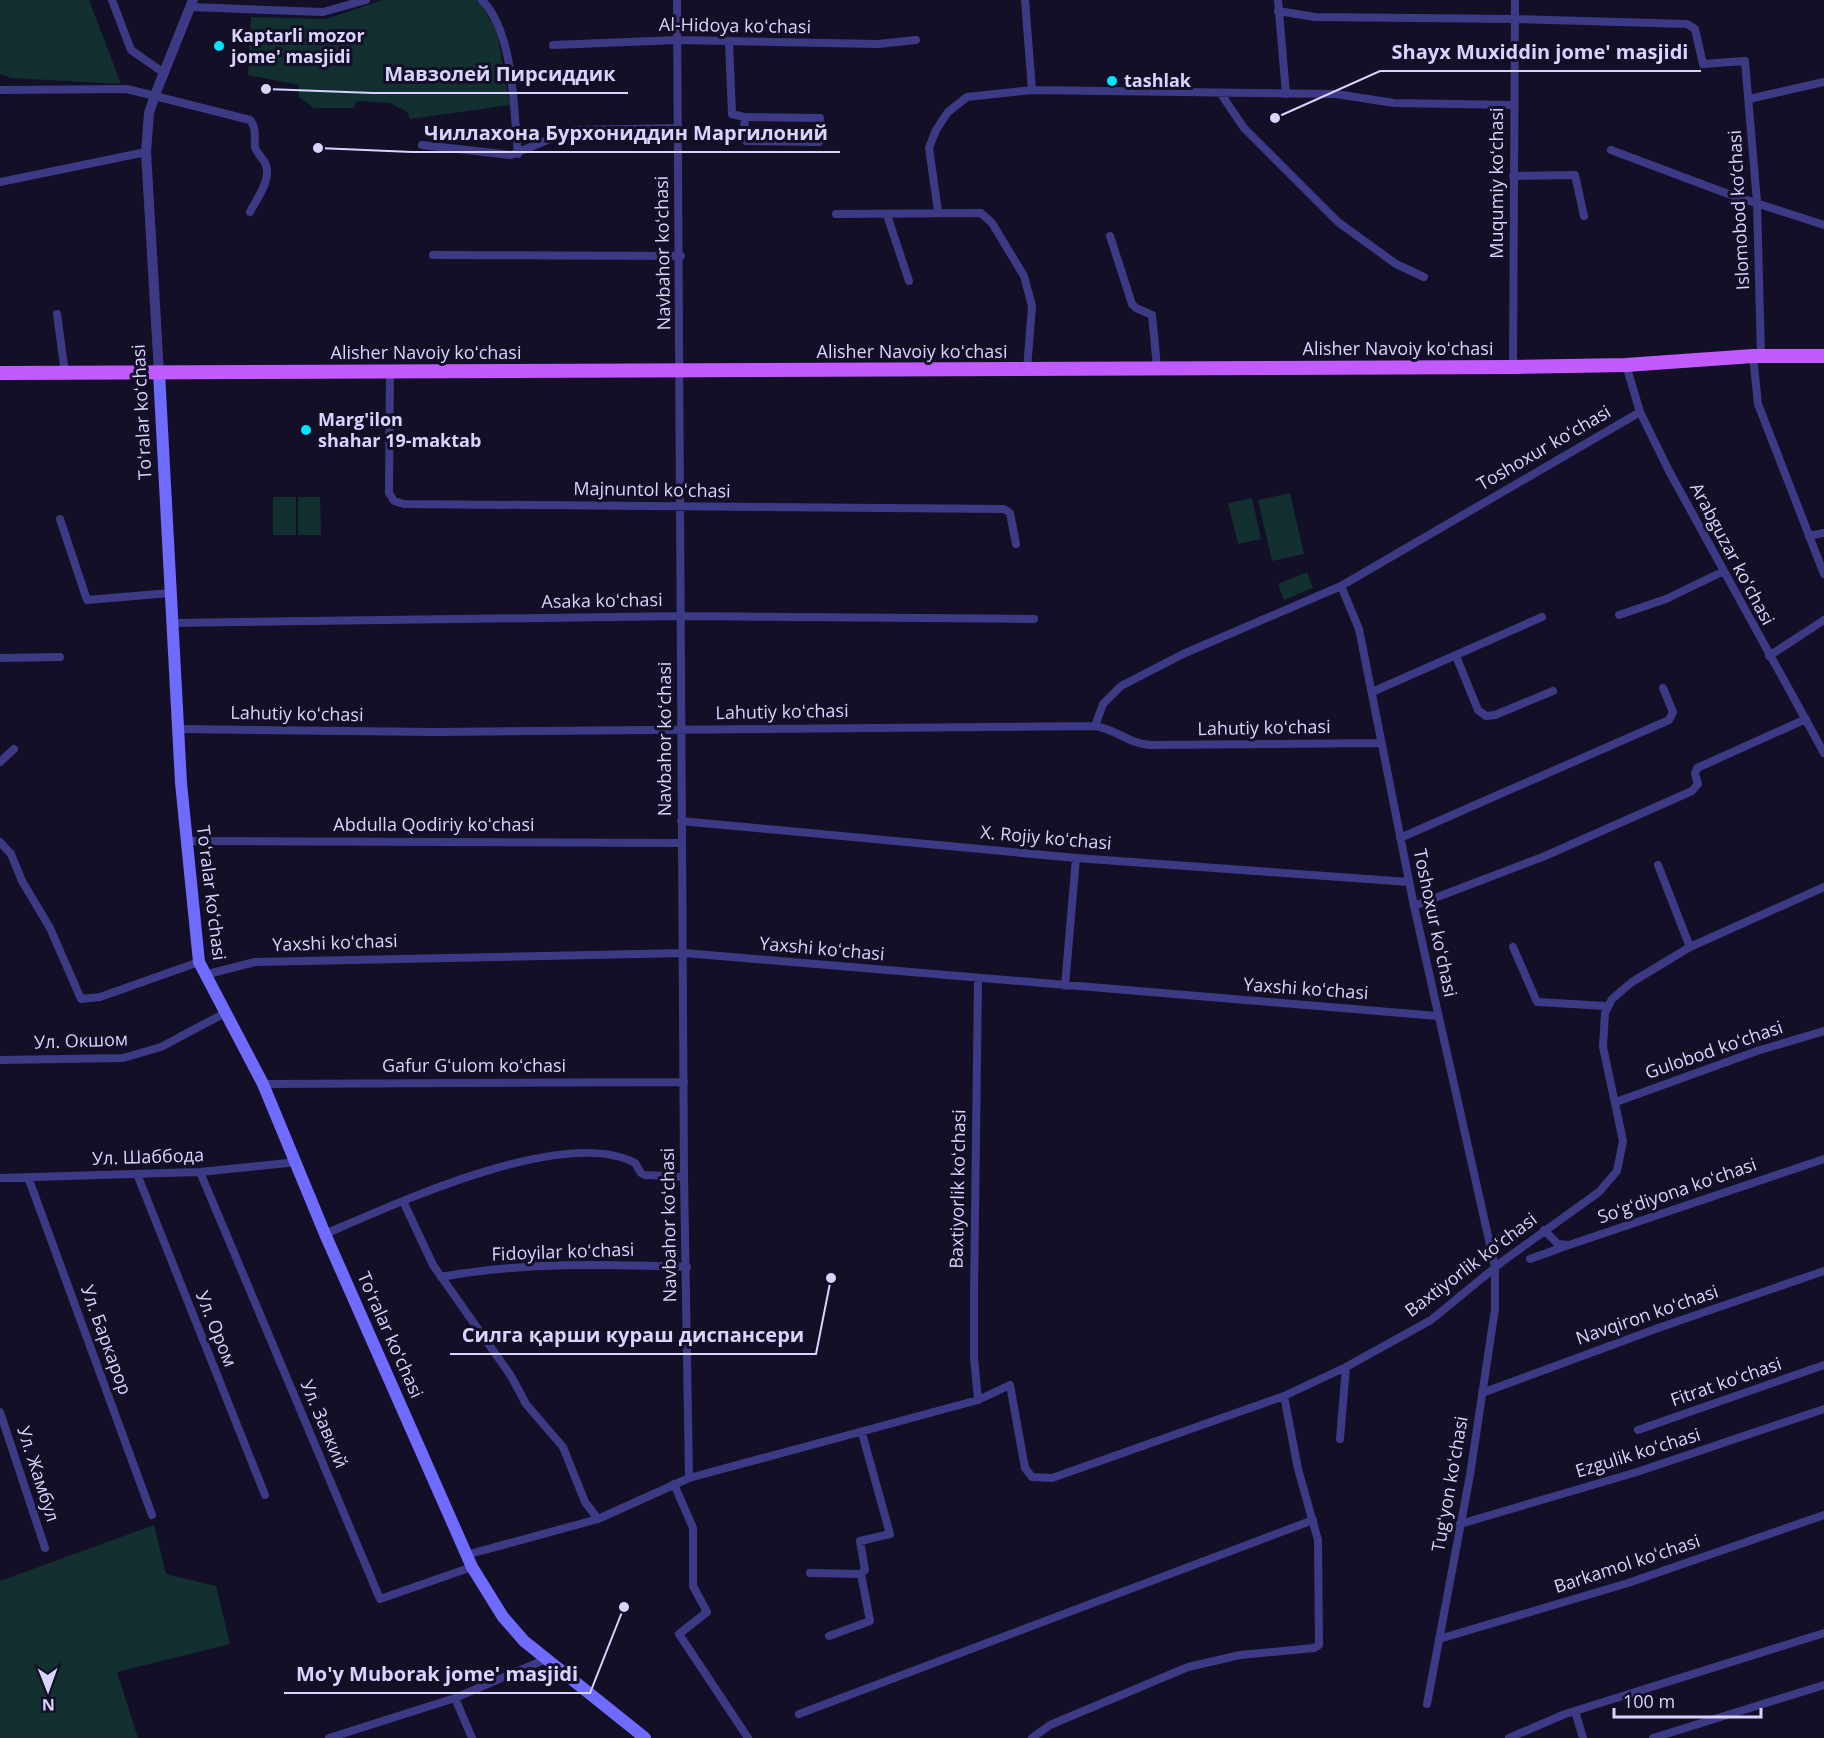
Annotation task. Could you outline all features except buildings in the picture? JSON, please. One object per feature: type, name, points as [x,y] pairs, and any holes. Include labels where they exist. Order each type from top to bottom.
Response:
[{"type":"main road","name":"Alisher Navoiy koʻchasi","points":[[0,373],[1513,367],[1626,365],[1757,356],[1824,356]]},
{"type":"main road","name":"Toʻralar koʻchasi","points":[[159,373],[171,623],[186,841],[199,962],[263,1084],[325,1234],[472,1567],[503,1617],[544,1660],[601,1701],[645,1738]]},
{"type":"street","points":[[112,0],[131,50],[164,74]]},
{"type":"street","points":[[192,4],[323,12],[366,0]]},
{"type":"street","points":[[483,0],[496,18],[505,43],[518,154]]},
{"type":"street","name":"Navbahor koʻchasi","points":[[677,0],[681,256],[681,821],[689,1478]]},
{"type":"street","points":[[1025,0],[1032,90]]},
{"type":"street","points":[[1278,0],[1286,93]]},
{"type":"street","name":"Muqumiy koʻchasi","points":[[1513,367],[1515,0]]},
{"type":"street","name":"Toʻralar koʻchasi","points":[[159,373],[146,152],[149,113],[192,4]]},
{"type":"street","points":[[1278,11],[1316,17],[1514,19]]},
{"type":"street","name":"Islomobod ko‘chasi","points":[[1514,19],[1687,24],[1695,29],[1703,64],[1745,61],[1757,202],[1755,393],[1824,574]]},
{"type":"street","name":"Al-Hidoya koʻchasi","points":[[553,45],[677,40],[878,45],[916,40]]},
{"type":"street","points":[[729,42],[732,114],[744,117],[820,118],[819,142],[746,141],[744,117]]},
{"type":"street","points":[[1749,99],[1824,82]]},
{"type":"street","points":[[0,90],[127,89],[251,121],[255,127],[256,150],[265,163],[267,172],[265,182],[250,212]]},
{"type":"street","points":[[938,211],[929,148],[936,130],[948,112],[967,97],[1032,90],[1286,93],[1336,94],[1394,103],[1513,105]]},
{"type":"street","points":[[1221,94],[1244,128],[1338,222],[1396,264],[1424,278]]},
{"type":"street","points":[[422,145],[518,154],[572,130],[678,128]]},
{"type":"street","points":[[1611,150],[1731,195],[1824,225]]},
{"type":"street","points":[[0,182],[146,152]]},
{"type":"street","points":[[1513,176],[1575,175],[1584,216]]},
{"type":"street","points":[[836,214],[887,215],[938,211],[981,213],[992,222],[1023,276],[1032,306],[1027,369]]},
{"type":"street","points":[[887,215],[909,281]]},
{"type":"street","points":[[1110,236],[1132,304],[1152,315],[1157,367]]},
{"type":"street","points":[[433,255],[681,256]]},
{"type":"street","points":[[57,314],[65,373]]},
{"type":"street","name":"Arabguzar koʻchasi","points":[[1626,365],[1640,412],[1722,572],[1824,753]]},
{"type":"street","name":"Majnuntol koʻchasi","points":[[390,371],[389,493],[394,501],[404,504],[1004,509],[1010,513],[1016,544]]},
{"type":"street","name":"Toshoxur koʻchasi","points":[[1095,726],[1103,705],[1122,686],[1184,654],[1341,586],[1640,412]]},
{"type":"street","points":[[60,519],[87,600],[170,593]]},
{"type":"street","points":[[1809,536],[1824,533]]},
{"type":"street","points":[[1619,615],[1666,598],[1722,572]]},
{"type":"street","name":"Toshoxur koʻchasi","points":[[1341,586],[1359,629],[1437,1016],[1495,1267]]},
{"type":"street","name":"Asaka koʻchasi","points":[[171,623],[682,616],[1034,619]]},
{"type":"street","points":[[1372,692],[1542,617]]},
{"type":"street","points":[[1769,656],[1824,620]]},
{"type":"street","points":[[1456,656],[1482,715],[1495,716],[1553,691]]},
{"type":"street","points":[[0,658],[60,657]]},
{"type":"street","points":[[1400,838],[1669,720],[1673,715],[1672,709],[1663,688]]},
{"type":"street","points":[[1414,906],[1545,856],[1692,791],[1698,784],[1695,774],[1697,768],[1806,719]]},
{"type":"street","name":"Lahutiy koʻchasi","points":[[179,729],[436,732],[1095,726],[1109,728],[1134,743],[1151,745],[1382,743]]},
{"type":"street","points":[[0,762],[14,749]]},
{"type":"street","name":"X. Rojiy koʻchasi","points":[[681,821],[1076,858],[1409,882]]},
{"type":"street","name":"Abdulla Qodiriy koʻchasi","points":[[186,841],[682,843]]},
{"type":"street","points":[[0,842],[11,854],[22,882],[50,928],[81,999],[100,997],[199,962]]},
{"type":"street","points":[[1065,986],[1076,858]]},
{"type":"street","points":[[1658,865],[1690,947]]},
{"type":"street","points":[[1513,947],[1537,1002],[1607,1006],[1632,981],[1690,947],[1824,887]]},
{"type":"street","name":"Yaxshi koʻchasi","points":[[204,975],[255,962],[684,953],[1437,1016]]},
{"type":"street","name":"Baxtiyorlik koʻchasi","points":[[978,979],[975,1033],[974,1316],[978,1400]]},
{"type":"street","name":"Baxtiyorlik koʻchasi","points":[[689,1478],[978,1400],[1010,1385],[1025,1468],[1032,1477],[1052,1478],[1284,1396],[1346,1367],[1431,1320],[1495,1267],[1599,1192],[1613,1177],[1621,1160],[1623,1141],[1603,1047],[1607,1006]]},
{"type":"street","name":"Ул. Окшом","points":[[0,1060],[123,1058],[161,1047],[225,1013]]},
{"type":"street","name":"Gulobod koʻchasi","points":[[1616,1102],[1757,1051],[1824,1030]]},
{"type":"street","name":"Gafur Gʻulom koʻchasi","points":[[263,1084],[684,1082]]},
{"type":"street","points":[[325,1234],[403,1201],[529,1160],[559,1153],[609,1154],[635,1163],[645,1175],[684,1177]]},
{"type":"street","name":"Soʻgʻdiyona koʻchasi","points":[[1530,1259],[1824,1159]]},
{"type":"street","name":"Ул. Шаббода","points":[[0,1178],[200,1172],[297,1162]]},
{"type":"street","name":"Ул. Завкий","points":[[200,1172],[380,1599],[472,1567]]},
{"type":"street","name":"Ул. Ором","points":[[137,1174],[265,1496]]},
{"type":"street","name":"Ул. Баркарор","points":[[28,1177],[152,1515]]},
{"type":"street","points":[[403,1201],[419,1240],[441,1277],[511,1376],[526,1404],[563,1447],[585,1502],[598,1519]]},
{"type":"street","points":[[1544,1230],[1558,1244],[1569,1245]]},
{"type":"street","name":"Fidoyilar koʻchasi","points":[[441,1277],[469,1272],[549,1265],[687,1267]]},
{"type":"street","name":"Tugʻyon koʻchasi","points":[[1427,1704],[1482,1393],[1495,1309],[1495,1267]]},
{"type":"street","name":"Navqiron koʻchasi","points":[[1482,1393],[1584,1354],[1824,1270]]},
{"type":"street","name":"Fitrat koʻchasi","points":[[1638,1430],[1824,1365]]},
{"type":"street","points":[[1340,1439],[1346,1367]]},
{"type":"street","points":[[1032,1738],[1050,1725],[1188,1667],[1240,1655],[1314,1648],[1319,1645],[1318,1540],[1298,1469],[1284,1396]]},
{"type":"street","name":"Ezgulik koʻchasi","points":[[1460,1524],[1637,1472],[1824,1409]]},
{"type":"street","name":"Ул. Жамбул","points":[[0,1412],[45,1548]]},
{"type":"street","points":[[810,1573],[861,1574],[865,1570],[860,1541],[890,1534],[862,1432]]},
{"type":"street","points":[[466,1555],[598,1519],[689,1478]]},
{"type":"street","points":[[674,1484],[693,1528],[693,1586],[707,1612],[679,1635],[748,1738]]},
{"type":"street","name":"Barkamol koʻchasi","points":[[1439,1639],[1628,1583],[1824,1515]]},
{"type":"street","points":[[799,1714],[1313,1520]]},
{"type":"street","points":[[829,1636],[870,1621],[861,1574]]},
{"type":"street","points":[[1509,1738],[1575,1711],[1824,1633]]},
{"type":"street","points":[[329,1738],[455,1698],[544,1660]]},
{"type":"street","points":[[1653,1738],[1824,1685]]},
{"type":"street","points":[[455,1698],[472,1738]]},
{"type":"street","points":[[1575,1711],[1583,1738]]},
{"type":"green space","points":[[0,0],[89,0],[121,84],[11,78],[0,74]]},
{"type":"green space","points":[[383,0],[479,0],[497,32],[510,105],[410,119],[407,112],[390,103],[357,101],[353,108],[314,108],[299,97],[299,85],[248,75],[251,17],[326,19]]},
{"type":"green space","points":[[1290,493],[1304,554],[1272,561],[1258,500]]},
{"type":"green space","points":[[273,497],[296,497],[296,535],[273,535]]},
{"type":"green space","points":[[298,497],[320,497],[321,535],[298,535]]},
{"type":"green space","points":[[1252,498],[1261,539],[1238,544],[1228,503]]},
{"type":"green space","points":[[1307,572],[1313,588],[1284,600],[1278,584]]},
{"type":"green space","points":[[154,1525],[166,1574],[216,1586],[230,1644],[117,1672],[138,1738],[0,1738],[0,1581]]},
{"type":"place","name":"Kaptarli mozor jome' masjidi","points":[[219,46]]},
{"type":"place","name":"tashlak","points":[[1112,81]]},
{"type":"place","name":"Мавзолей Пирсиддик","points":[[266,89]]},
{"type":"place","name":"Shayx Muxiddin jome' masjidi","points":[[1275,118]]},
{"type":"place","name":"Чиллахона Бурхониддин Маргилоний","points":[[318,148]]},
{"type":"place","name":"Marg'ilon shahar 19-maktab","points":[[306,430]]},
{"type":"place","name":"Силга қарши кураш диспансери","points":[[831,1278]]},
{"type":"place","name":"Mo'y Muborak jome' masjidi","points":[[624,1607]]}]
